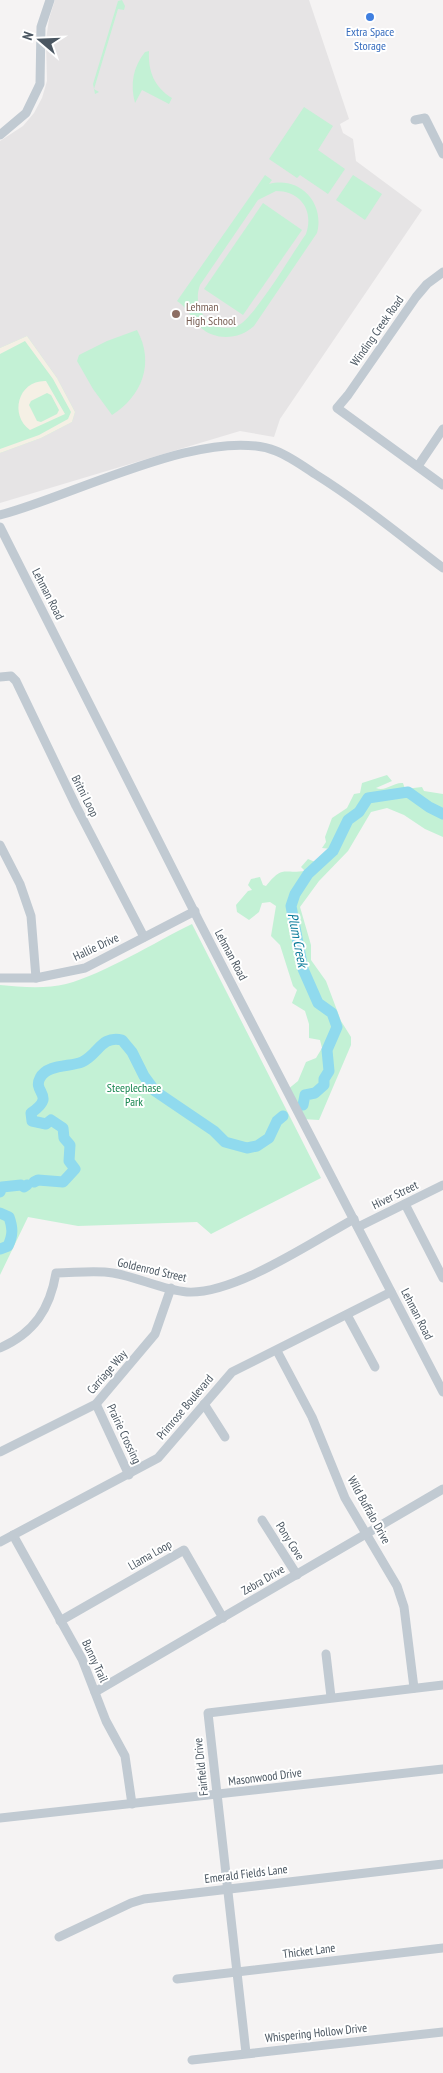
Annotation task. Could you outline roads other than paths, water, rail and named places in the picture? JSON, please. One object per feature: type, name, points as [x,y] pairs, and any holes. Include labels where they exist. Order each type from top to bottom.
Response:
[{"type":"street","points":[[0,135],[26,113],[40,84],[41,31],[45,11],[50,0]]},
{"type":"street","points":[[414,120],[425,118],[443,154]]},
{"type":"street","name":"Winding Creek Road","points":[[418,466],[337,408],[416,297],[427,284],[443,272]]},
{"type":"street","points":[[443,429],[418,466],[443,485]]},
{"type":"street","points":[[0,515],[195,449],[236,444],[276,451],[301,465],[336,487],[443,568]]},
{"type":"street","name":"Lehman Road","points":[[0,527],[443,1392]]},
{"type":"street","name":"Britni Loop","points":[[0,677],[11,676],[16,681],[76,806],[144,937]]},
{"type":"street","points":[[0,845],[20,884],[29,911],[33,927],[36,978]]},
{"type":"street","name":"Hallie Drive","points":[[0,978],[36,978],[85,968],[195,911]]},
{"type":"street","name":"Hiver Street","points":[[356,1223],[405,1204],[443,1185]]},
{"type":"street","points":[[405,1204],[443,1278]]},
{"type":"street","name":"Goldenrod Street","points":[[0,1348],[29,1331],[38,1321],[50,1301],[56,1273],[112,1272],[171,1288],[200,1292],[226,1286],[356,1223]]},
{"type":"street","name":"Carriage Way","points":[[0,1452],[96,1404],[156,1334],[171,1288]]},
{"type":"street","name":"Primrose Boulevard","points":[[0,1542],[158,1458],[232,1372],[391,1292]]},
{"type":"street","points":[[347,1315],[375,1367]]},
{"type":"street","name":"Wild Buffalo Drive","points":[[277,1351],[312,1417],[345,1498],[392,1575],[404,1607],[414,1688]]},
{"type":"street","name":"Prairie Crossing","points":[[96,1404],[129,1475]]},
{"type":"street","points":[[204,1404],[225,1437]]},
{"type":"street","name":"Zebra Drive","points":[[96,1692],[443,1489]]},
{"type":"street","name":"Pony Cove","points":[[262,1520],[297,1575]]},
{"type":"street","name":"Bunny Trail","points":[[13,1535],[82,1659],[106,1721],[125,1756],[132,1804]]},
{"type":"street","name":"Llama Loop","points":[[60,1621],[184,1550],[223,1618]]},
{"type":"street","points":[[326,1654],[331,1698]]},
{"type":"street","name":"Fairfield Drive","points":[[246,2053],[226,1889],[208,1713],[443,1684]]},
{"type":"street","name":"Masonwood Drive","points":[[0,1818],[216,1796],[443,1769]]},
{"type":"street","name":"Emerald Fields Lane","points":[[58,1937],[130,1903],[226,1889],[443,1864]]},
{"type":"street","name":"Thicket Lane","points":[[177,1979],[443,1948]]},
{"type":"street","name":"Whispering Hollow Drive","points":[[192,2060],[443,2032]]},
{"type":"waterway","name":"Plum Creek","points":[[303,1105],[305,1095],[315,1093],[324,1085],[324,1079],[329,1071],[327,1050],[337,1027],[332,1013],[318,1003],[303,969],[291,906],[295,894],[308,874],[333,851],[348,820],[359,812],[368,798],[408,792],[429,807],[443,814]]},
{"type":"waterway","name":"Plum Creek","points":[[34,1182],[38,1180],[63,1182],[75,1169],[69,1161],[70,1145],[64,1138],[63,1128],[51,1120],[46,1124],[32,1121],[31,1113],[39,1107],[43,1098],[38,1083],[40,1078],[43,1073],[53,1068],[82,1062],[109,1040],[122,1040],[132,1052],[144,1076],[155,1091],[214,1131],[225,1142],[247,1148],[257,1146],[269,1138],[277,1121],[283,1116]]},
{"type":"waterway","name":"Plum Creek","points":[[0,1192],[2,1187],[21,1185],[24,1187],[27,1185]]},
{"type":"waterway","name":"Plum Creek","points":[[0,1213],[9,1217],[12,1232],[8,1246],[0,1249]]},
{"type":"place","name":"Extra Space Storage","points":[[370,17]]},
{"type":"place","name":"Lehman High School","points":[[176,314]]},
{"type":"park label","name":"Steeplechase Park","points":[[134,1095]]}]
